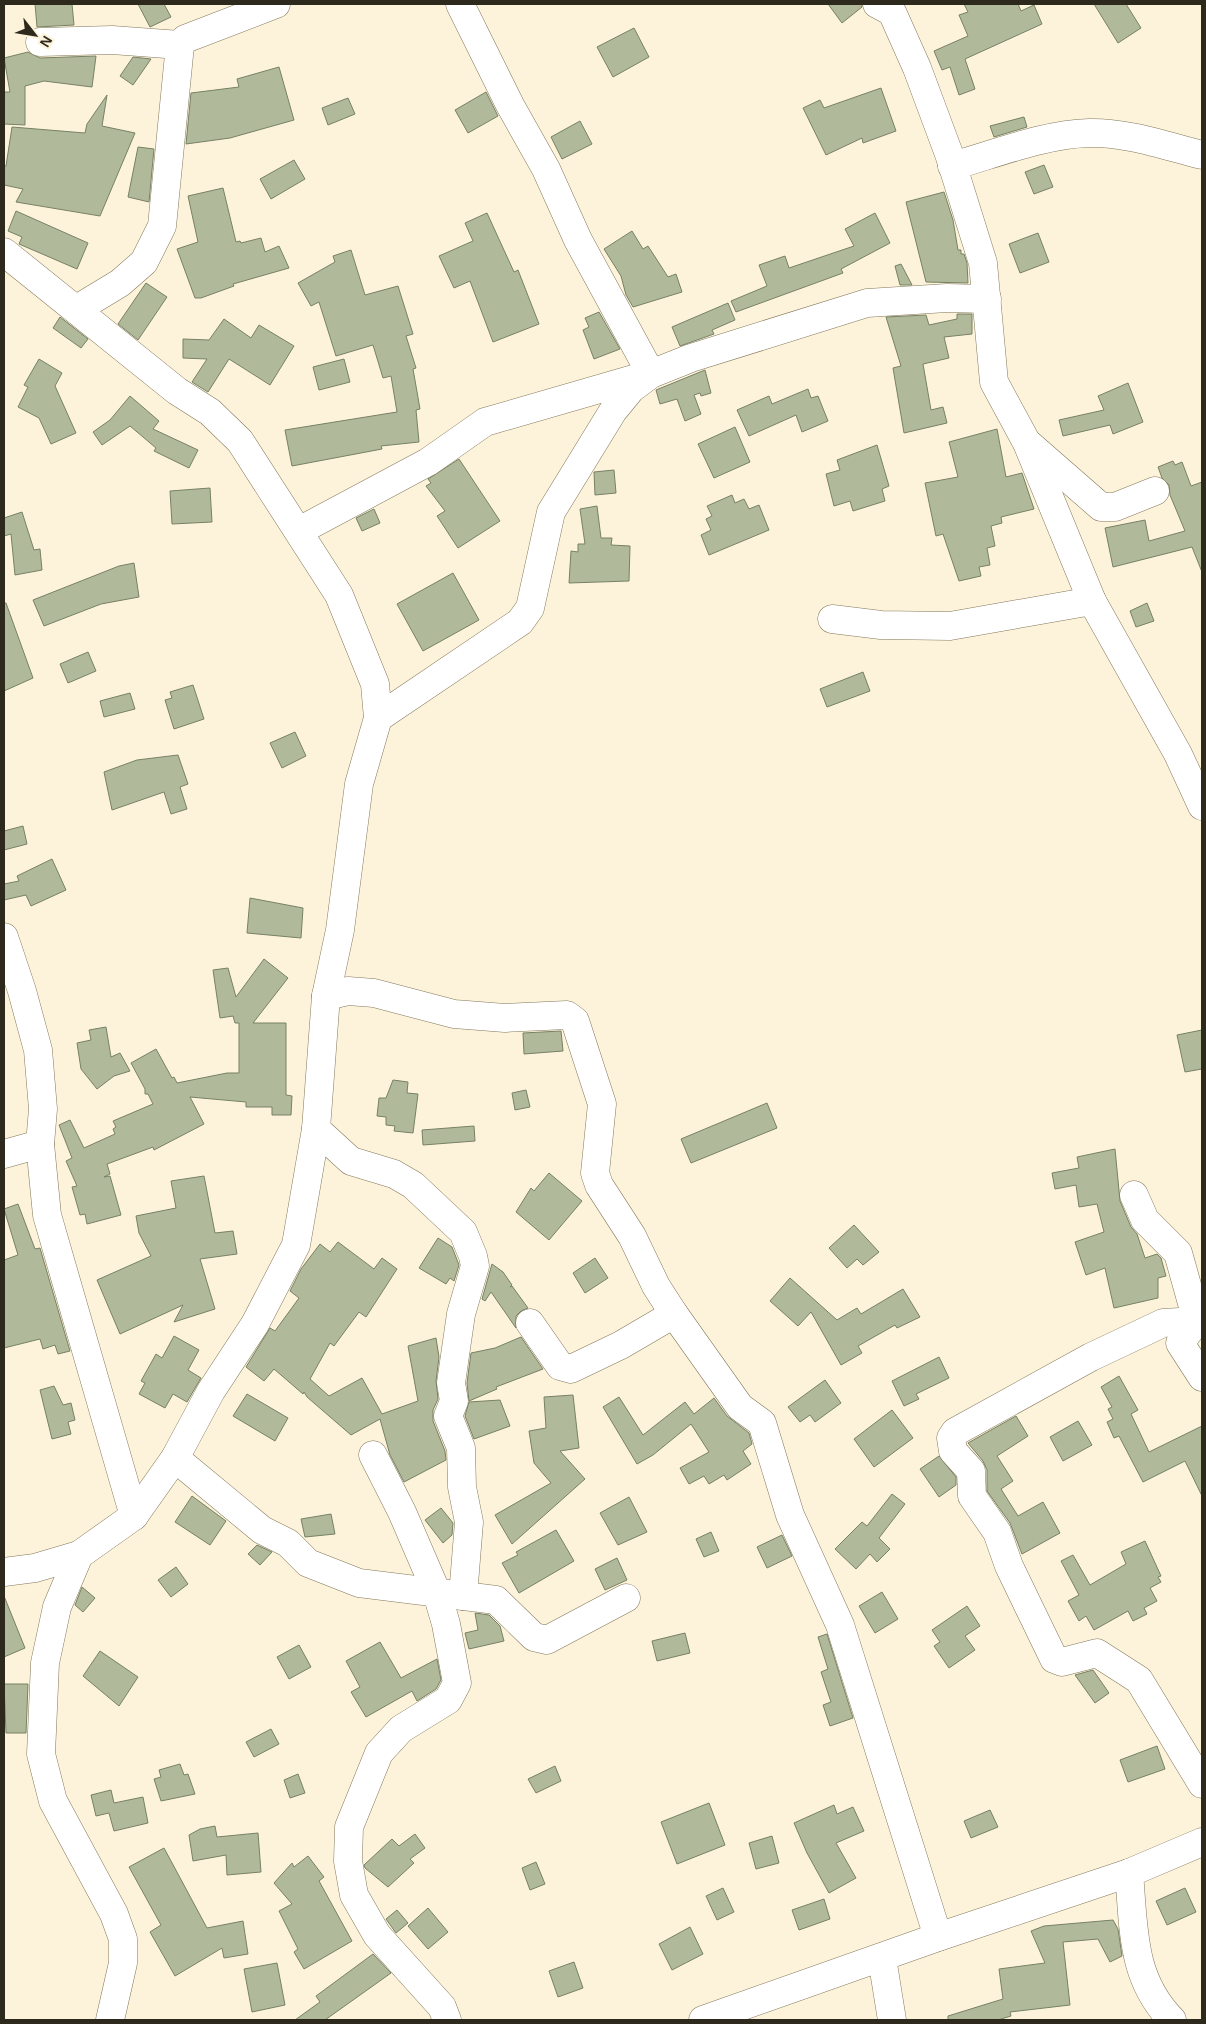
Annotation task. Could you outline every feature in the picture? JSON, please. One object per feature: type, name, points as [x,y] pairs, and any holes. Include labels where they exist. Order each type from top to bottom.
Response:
[{"type":"street","points":[[77,309],[120,283],[144,262],[162,226],[180,45],[185,39],[276,4]]},
{"type":"street","points":[[460,4],[510,105],[546,169],[578,240],[651,374]]},
{"type":"street","points":[[877,4],[892,12],[917,68],[952,166],[983,263],[994,382],[1027,443],[1092,601],[1178,754],[1202,806]]},
{"type":"street","points":[[40,42],[112,40],[180,45]]},
{"type":"street","points":[[952,166],[1059,136],[1090,133],[1119,136],[1202,154]]},
{"type":"street","points":[[4,252],[177,390],[210,412],[240,441],[339,595],[375,684],[378,718],[359,784],[340,930],[326,996],[316,1129],[296,1245],[255,1324],[211,1391],[176,1458],[134,1516],[79,1555],[35,1568],[4,1572]]},
{"type":"street","points":[[299,531],[428,462],[485,422],[651,374],[691,358],[867,304],[947,298],[987,299]]},
{"type":"street","points":[[378,718],[520,622],[530,608],[551,512],[612,411],[631,389],[651,374]]},
{"type":"street","points":[[1027,443],[1101,507],[1115,508],[1155,491]]},
{"type":"street","points":[[832,619],[881,625],[950,626],[1092,601]]},
{"type":"street","points":[[4,937],[22,991],[38,1050],[43,1109],[40,1144],[47,1215],[134,1516]]},
{"type":"street","points":[[326,996],[348,990],[374,993],[454,1014],[505,1018],[567,1015],[575,1021],[602,1104],[595,1173],[598,1186],[632,1236],[656,1286],[674,1314],[740,1407],[762,1422],[790,1515],[840,1625],[938,1937]]},
{"type":"street","points":[[316,1129],[351,1160],[394,1174],[413,1185],[464,1232],[475,1266],[461,1314],[451,1383],[454,1401],[448,1416],[460,1448],[462,1487],[469,1522],[450,1595],[446,1624],[457,1683],[448,1700],[401,1729],[379,1753],[349,1827],[348,1861],[354,1895],[376,1935],[442,2007],[448,2020]]},
{"type":"street","points":[[4,1154],[40,1144]]},
{"type":"street","points":[[1134,1195],[1145,1220],[1178,1253],[1197,1321]]},
{"type":"street","points":[[530,1323],[560,1366],[571,1369],[621,1345],[674,1314]]},
{"type":"street","points":[[1197,1321],[1180,1344],[1202,1377]]},
{"type":"street","points":[[1197,1321],[1163,1323],[1091,1357],[955,1432],[951,1438],[953,1451],[971,1471],[972,1496],[997,1532],[1009,1566],[1054,1659],[1062,1662],[1097,1652],[1139,1680],[1202,1784]]},
{"type":"street","points":[[373,1455],[402,1512],[450,1595]]},
{"type":"street","points":[[176,1458],[262,1530],[288,1543],[308,1563],[359,1583],[496,1600],[534,1638],[547,1640],[626,1598]]},
{"type":"street","points":[[79,1555],[57,1608],[45,1663],[42,1754],[53,1801],[114,1914],[123,1939],[123,1963],[110,2020]]},
{"type":"street","points":[[703,2020],[938,1937],[1129,1873],[1202,1842]]},
{"type":"street","points":[[1129,1873],[1136,1948],[1143,1978],[1156,2004],[1172,2020]]},
{"type":"street","points":[[882,1958],[892,2020]]},
{"type":"building","points":[[35,4],[72,4],[74,25],[37,27]]},
{"type":"building","points":[[138,4],[164,4],[171,17],[150,27]]},
{"type":"building","points":[[828,4],[862,4],[862,7],[842,23]]},
{"type":"building","points":[[964,4],[1018,4],[1021,11],[1034,5],[1042,24],[965,59],[975,89],[959,95],[950,67],[942,70],[934,51],[968,36],[959,15],[968,12]]},
{"type":"building","points":[[1094,4],[1126,4],[1141,28],[1118,43]]},
{"type":"building","points":[[634,28],[649,57],[613,77],[597,47]]},
{"type":"building","points":[[28,52],[40,58],[96,56],[92,87],[44,81],[25,86],[25,125],[4,124],[4,92],[10,92],[4,58]]},
{"type":"building","points":[[133,57],[151,59],[133,85],[120,76]]},
{"type":"building","points":[[279,67],[294,120],[230,138],[186,144],[191,93],[239,87],[237,79]]},
{"type":"building","points":[[881,88],[896,131],[863,143],[862,138],[826,155],[803,108],[820,100],[824,108]]},
{"type":"building","points":[[486,92],[498,116],[468,133],[455,110]]},
{"type":"building","points":[[107,95],[102,126],[135,133],[100,216],[16,202],[23,189],[4,185],[4,166],[6,166],[12,127],[85,133],[87,124]]},
{"type":"building","points":[[348,98],[355,114],[328,125],[322,108]]},
{"type":"building","points":[[1024,117],[1027,127],[994,137],[990,126]]},
{"type":"building","points":[[580,121],[592,144],[562,159],[551,137]]},
{"type":"building","points":[[138,147],[154,149],[149,202],[128,197]]},
{"type":"building","points":[[294,160],[305,179],[271,199],[260,179]]},
{"type":"building","points":[[1044,165],[1053,187],[1034,194],[1025,172]]},
{"type":"building","points":[[223,188],[236,242],[240,241],[241,243],[261,238],[265,252],[279,246],[289,268],[233,284],[234,286],[201,298],[195,298],[177,249],[198,242],[188,196]]},
{"type":"building","points":[[944,192],[953,220],[958,250],[961,250],[961,254],[964,254],[967,263],[968,283],[926,282],[906,202]]},
{"type":"building","points":[[16,211],[88,243],[77,269],[19,244],[22,237],[8,231]]},
{"type":"building","points":[[487,213],[514,272],[518,270],[539,324],[493,342],[470,281],[454,288],[439,256],[473,241],[465,223]]},
{"type":"building","points":[[875,213],[890,243],[841,269],[843,273],[736,312],[731,301],[767,286],[759,265],[785,256],[789,268],[854,246],[845,229]]},
{"type":"building","points":[[632,231],[643,249],[648,246],[668,277],[676,274],[682,292],[633,307],[626,295],[621,276],[604,249]]},
{"type":"building","points":[[1038,233],[1049,262],[1020,273],[1009,244]]},
{"type":"building","points":[[351,250],[365,295],[398,286],[413,334],[406,336],[416,368],[413,369],[420,409],[416,410],[419,442],[381,446],[382,449],[292,466],[285,430],[397,412],[391,376],[383,378],[373,345],[336,356],[319,302],[311,306],[298,283],[335,262],[333,256]]},
{"type":"building","points":[[901,264],[912,285],[900,285],[895,266]]},
{"type":"building","points":[[146,283],[167,297],[138,340],[118,324]]},
{"type":"building","points":[[728,303],[735,320],[712,330],[714,334],[680,346],[672,327]]},
{"type":"building","points":[[599,312],[620,349],[594,359],[583,330],[589,327],[585,318]]},
{"type":"building","points":[[957,314],[972,314],[972,334],[944,337],[949,358],[923,364],[931,410],[943,407],[947,423],[904,433],[893,368],[901,366],[886,317],[926,315],[929,325],[957,319]]},
{"type":"building","points":[[60,317],[88,339],[81,348],[53,328]]},
{"type":"building","points":[[224,319],[251,338],[259,325],[294,346],[270,385],[229,359],[208,392],[192,382],[207,359],[183,358],[183,339],[209,340]]},
{"type":"building","points":[[39,359],[62,373],[55,386],[76,433],[51,444],[39,418],[18,407],[28,387],[24,385]]},
{"type":"building","points":[[344,359],[350,382],[319,390],[313,367]]},
{"type":"building","points":[[705,370],[711,393],[701,396],[700,393],[694,395],[701,414],[685,421],[677,399],[660,404],[656,390]]},
{"type":"building","points":[[1128,383],[1143,422],[1113,434],[1110,425],[1063,436],[1059,420],[1104,410],[1098,396]]},
{"type":"building","points":[[808,389],[811,398],[818,396],[828,421],[802,432],[796,415],[749,436],[737,410],[769,396],[772,404]]},
{"type":"building","points":[[130,396],[159,421],[153,429],[198,450],[189,468],[154,451],[156,448],[130,426],[102,445],[93,432],[110,420]]},
{"type":"building","points":[[735,427],[750,462],[714,478],[698,444]]},
{"type":"building","points":[[997,429],[1006,477],[1022,473],[1034,509],[1001,517],[1002,523],[991,526],[995,546],[987,548],[990,565],[979,567],[981,576],[959,581],[943,534],[936,536],[925,483],[958,477],[949,442]]},
{"type":"building","points":[[877,445],[889,486],[882,489],[885,501],[853,511],[850,501],[834,506],[826,474],[840,470],[837,460]]},
{"type":"building","points":[[459,459],[500,521],[458,548],[437,516],[445,511],[426,486],[431,483],[428,479]]},
{"type":"building","points":[[1173,461],[1175,465],[1182,462],[1191,486],[1202,482],[1202,572],[1192,547],[1113,567],[1105,528],[1145,520],[1149,541],[1185,531],[1170,495],[1169,485],[1162,478],[1158,467]]},
{"type":"building","points":[[614,470],[616,493],[595,495],[594,472]]},
{"type":"building","points":[[210,488],[212,522],[172,524],[170,491]]},
{"type":"building","points":[[732,495],[735,503],[744,499],[749,509],[759,505],[769,530],[709,555],[701,535],[711,530],[706,519],[712,516],[707,506]]},
{"type":"building","points":[[597,506],[601,538],[612,538],[611,545],[630,546],[629,581],[569,583],[571,551],[578,552],[578,544],[585,544],[580,509]]},
{"type":"building","points":[[374,509],[380,523],[362,531],[356,518]]},
{"type":"building","points":[[22,512],[34,550],[40,549],[42,570],[15,575],[11,534],[4,536],[4,518]]},
{"type":"building","points":[[134,563],[139,597],[101,604],[44,626],[33,600],[119,566]]},
{"type":"building","points":[[453,573],[479,620],[423,651],[397,604]]},
{"type":"building","points":[[4,603],[6,603],[33,678],[4,691]]},
{"type":"building","points":[[1147,603],[1154,621],[1136,627],[1130,611]]},
{"type":"building","points":[[88,652],[96,671],[68,683],[60,664]]},
{"type":"building","points":[[863,672],[870,691],[827,707],[820,689]]},
{"type":"building","points":[[193,685],[204,719],[174,729],[165,700],[172,698],[170,692]]},
{"type":"building","points":[[130,693],[135,709],[104,717],[100,701]]},
{"type":"building","points":[[295,732],[306,756],[282,768],[270,743]]},
{"type":"building","points":[[178,755],[188,784],[180,787],[187,809],[171,814],[164,792],[112,810],[104,772],[137,760]]},
{"type":"building","points":[[23,826],[27,844],[4,850],[4,831]]},
{"type":"building","points":[[52,859],[66,890],[31,906],[26,895],[4,900],[4,884],[19,881],[17,876]]},
{"type":"building","points":[[250,898],[303,908],[301,938],[247,933]]},
{"type":"building","points":[[264,959],[288,978],[253,1023],[286,1023],[286,1095],[292,1096],[291,1115],[272,1115],[272,1107],[246,1107],[246,1102],[190,1097],[204,1124],[154,1150],[153,1147],[107,1164],[110,1174],[104,1177],[110,1176],[121,1215],[87,1224],[85,1214],[80,1215],[72,1187],[77,1186],[66,1161],[72,1158],[59,1125],[70,1120],[84,1148],[115,1134],[113,1129],[116,1127],[113,1121],[153,1104],[148,1094],[145,1094],[145,1089],[131,1063],[156,1049],[172,1078],[174,1077],[177,1083],[227,1073],[239,1073],[239,1023],[235,1023],[233,1016],[220,1018],[213,970],[228,968],[236,997]]},
{"type":"building","points":[[106,1027],[111,1057],[120,1053],[130,1071],[114,1076],[97,1089],[81,1069],[77,1043],[91,1040],[89,1030]]},
{"type":"building","points":[[1202,1030],[1202,1069],[1185,1072],[1177,1035]]},
{"type":"building","points":[[561,1031],[563,1051],[524,1054],[523,1033]]},
{"type":"building","points":[[393,1080],[408,1082],[407,1093],[418,1094],[413,1133],[394,1131],[395,1126],[386,1125],[386,1117],[377,1116],[379,1098],[386,1098]]},
{"type":"building","points":[[526,1090],[530,1107],[515,1110],[512,1093]]},
{"type":"building","points":[[767,1103],[777,1128],[691,1163],[681,1139]]},
{"type":"building","points":[[474,1126],[475,1141],[423,1145],[422,1130]]},
{"type":"building","points":[[1115,1149],[1120,1201],[1131,1227],[1137,1234],[1145,1258],[1157,1254],[1161,1258],[1166,1276],[1158,1278],[1158,1298],[1114,1308],[1105,1268],[1086,1275],[1075,1242],[1104,1232],[1097,1204],[1079,1207],[1076,1185],[1055,1189],[1052,1173],[1079,1168],[1077,1157]]},
{"type":"building","points":[[549,1173],[582,1201],[549,1240],[516,1212],[531,1188],[534,1191]]},
{"type":"building","points":[[204,1176],[215,1233],[233,1231],[237,1254],[200,1259],[215,1309],[174,1322],[183,1305],[120,1334],[97,1280],[151,1256],[139,1233],[136,1216],[176,1208],[171,1181]]},
{"type":"building","points":[[18,1204],[35,1249],[40,1248],[70,1351],[58,1354],[55,1345],[43,1349],[40,1339],[4,1348],[4,1260],[18,1255],[4,1209]]},
{"type":"building","points":[[854,1225],[879,1252],[863,1265],[857,1259],[847,1268],[829,1248]]},
{"type":"building","points":[[438,1238],[452,1247],[459,1265],[454,1281],[450,1278],[446,1284],[419,1268]]},
{"type":"building","points":[[338,1242],[374,1269],[382,1258],[397,1269],[366,1317],[359,1312],[334,1346],[330,1343],[310,1379],[329,1396],[362,1378],[382,1414],[418,1401],[408,1346],[436,1338],[439,1357],[436,1381],[438,1399],[433,1410],[433,1421],[445,1451],[446,1460],[404,1482],[390,1455],[380,1419],[351,1435],[307,1397],[304,1392],[303,1394],[274,1369],[264,1381],[246,1367],[270,1328],[275,1331],[299,1298],[290,1291],[301,1269],[320,1244],[330,1252]]},
{"type":"building","points":[[595,1258],[608,1278],[585,1293],[573,1273]]},
{"type":"building","points":[[492,1264],[503,1272],[512,1285],[510,1287],[512,1286],[528,1308],[516,1316],[516,1328],[491,1292],[485,1301],[482,1299]]},
{"type":"building","points":[[790,1278],[837,1320],[857,1308],[861,1314],[903,1289],[920,1317],[897,1328],[895,1325],[858,1346],[862,1353],[841,1365],[811,1312],[798,1326],[770,1301]]},
{"type":"building","points":[[174,1336],[199,1350],[188,1370],[201,1378],[187,1402],[173,1394],[165,1408],[139,1394],[145,1383],[141,1381],[156,1354],[162,1358]]},
{"type":"building","points":[[521,1337],[543,1369],[496,1387],[497,1389],[469,1401],[467,1383],[471,1353],[495,1348]]},
{"type":"building","points":[[939,1357],[949,1378],[916,1394],[919,1399],[904,1406],[892,1381]]},
{"type":"building","points":[[1119,1376],[1138,1410],[1131,1414],[1149,1452],[1202,1426],[1202,1496],[1185,1461],[1143,1482],[1119,1436],[1114,1438],[1107,1422],[1113,1419],[1108,1409],[1112,1407],[1101,1387]]},
{"type":"building","points":[[825,1380],[841,1403],[815,1422],[810,1415],[800,1422],[788,1407]]},
{"type":"building","points":[[54,1386],[63,1405],[71,1403],[75,1420],[68,1422],[71,1434],[52,1439],[40,1390]]},
{"type":"building","points":[[247,1394],[288,1418],[275,1441],[233,1416]]},
{"type":"building","points":[[573,1395],[579,1448],[560,1451],[585,1479],[512,1544],[495,1515],[551,1483],[534,1463],[529,1431],[546,1428],[544,1397]]},
{"type":"building","points":[[619,1397],[643,1435],[685,1402],[694,1414],[714,1398],[727,1416],[749,1433],[752,1444],[743,1451],[751,1464],[727,1480],[724,1475],[709,1484],[704,1476],[689,1484],[680,1468],[709,1452],[691,1424],[653,1455],[637,1464],[603,1407]]},
{"type":"building","points":[[500,1400],[510,1426],[474,1439],[465,1416],[469,1402]]},
{"type":"building","points":[[892,1410],[913,1438],[874,1467],[854,1439]]},
{"type":"building","points":[[1016,1416],[1028,1436],[997,1456],[1013,1481],[1001,1489],[1018,1516],[1043,1502],[1060,1533],[1022,1554],[1010,1523],[987,1491],[987,1470],[983,1461],[968,1443]]},
{"type":"building","points":[[1078,1421],[1092,1445],[1063,1461],[1050,1437]]},
{"type":"building","points":[[939,1456],[956,1477],[956,1485],[939,1497],[920,1469]]},
{"type":"building","points":[[892,1494],[905,1504],[879,1538],[890,1549],[877,1562],[870,1554],[856,1569],[835,1549],[862,1522],[867,1526]]},
{"type":"building","points":[[192,1496],[226,1521],[210,1545],[175,1522]]},
{"type":"building","points":[[629,1497],[647,1532],[618,1545],[600,1513]]},
{"type":"building","points":[[441,1508],[453,1523],[452,1535],[443,1543],[425,1520]]},
{"type":"building","points":[[331,1514],[335,1534],[305,1537],[301,1519]]},
{"type":"building","points":[[556,1530],[574,1561],[519,1593],[502,1563],[518,1555],[516,1552]]},
{"type":"building","points":[[711,1532],[719,1551],[704,1557],[696,1539]]},
{"type":"building","points":[[782,1535],[792,1556],[767,1568],[757,1547]]},
{"type":"building","points":[[1145,1541],[1161,1576],[1158,1577],[1161,1582],[1150,1588],[1157,1601],[1144,1608],[1147,1614],[1133,1621],[1128,1611],[1094,1630],[1086,1616],[1079,1621],[1068,1601],[1079,1595],[1061,1561],[1073,1555],[1090,1585],[1126,1564],[1121,1552]]},
{"type":"building","points":[[257,1545],[272,1552],[260,1565],[248,1554]]},
{"type":"building","points":[[617,1558],[627,1580],[605,1590],[595,1569]]},
{"type":"building","points":[[176,1567],[188,1584],[171,1597],[158,1580]]},
{"type":"building","points":[[82,1587],[95,1598],[83,1612],[75,1605]]},
{"type":"building","points":[[882,1592],[898,1619],[875,1633],[859,1606]]},
{"type":"building","points":[[4,1596],[25,1648],[4,1657]]},
{"type":"building","points":[[967,1606],[980,1626],[965,1636],[975,1650],[949,1668],[934,1646],[940,1642],[932,1630]]},
{"type":"building","points":[[475,1613],[489,1615],[500,1626],[504,1641],[469,1649],[465,1633],[478,1630]]},
{"type":"building","points":[[685,1633],[690,1653],[657,1661],[652,1641]]},
{"type":"building","points":[[827,1634],[853,1718],[830,1726],[823,1705],[831,1702],[821,1672],[828,1669],[818,1637]]},
{"type":"building","points":[[380,1642],[401,1678],[437,1659],[441,1680],[436,1689],[417,1701],[412,1691],[366,1717],[351,1692],[360,1687],[346,1661]]},
{"type":"building","points":[[299,1645],[311,1667],[289,1679],[277,1657]]},
{"type":"building","points":[[100,1651],[138,1677],[119,1706],[83,1676]]},
{"type":"building","points":[[1093,1670],[1109,1693],[1095,1703],[1075,1675]]},
{"type":"building","points":[[4,1684],[28,1684],[26,1733],[6,1733]]},
{"type":"building","points":[[271,1729],[279,1744],[254,1757],[246,1742]]},
{"type":"building","points":[[1157,1746],[1165,1769],[1128,1782],[1120,1760]]},
{"type":"building","points":[[180,1764],[184,1775],[188,1774],[195,1794],[161,1801],[154,1779],[161,1777],[159,1770]]},
{"type":"building","points":[[555,1766],[561,1781],[536,1793],[528,1779]]},
{"type":"building","points":[[298,1774],[305,1793],[290,1798],[284,1780]]},
{"type":"building","points":[[111,1790],[114,1803],[143,1797],[148,1823],[114,1831],[109,1813],[96,1816],[91,1795]]},
{"type":"building","points":[[709,1803],[725,1845],[677,1864],[661,1822]]},
{"type":"building","points":[[834,1805],[837,1814],[853,1807],[864,1831],[836,1843],[856,1878],[829,1893],[807,1853],[794,1823]]},
{"type":"building","points":[[990,1810],[998,1827],[971,1838],[964,1821]]},
{"type":"building","points":[[215,1826],[217,1837],[258,1833],[261,1872],[227,1875],[226,1855],[193,1861],[189,1835],[200,1829]]},
{"type":"building","points":[[415,1834],[425,1848],[410,1859],[414,1863],[388,1887],[365,1868],[364,1865],[392,1839],[399,1846]]},
{"type":"building","points":[[772,1836],[779,1863],[756,1869],[749,1843]]},
{"type":"building","points":[[164,1848],[207,1928],[243,1921],[248,1954],[224,1958],[222,1948],[175,1976],[150,1932],[161,1925],[129,1867]]},
{"type":"building","points":[[308,1856],[324,1877],[319,1881],[352,1941],[304,1969],[294,1952],[298,1949],[279,1911],[292,1904],[274,1883],[292,1863],[294,1867]]},
{"type":"building","points":[[536,1862],[545,1884],[530,1890],[522,1868]]},
{"type":"building","points":[[723,1888],[734,1912],[717,1920],[706,1896]]},
{"type":"building","points":[[1185,1888],[1196,1912],[1167,1925],[1156,1901]]},
{"type":"building","points":[[824,1899],[830,1919],[799,1930],[792,1910]]},
{"type":"building","points":[[428,1908],[448,1932],[428,1949],[408,1926]]},
{"type":"building","points":[[397,1910],[408,1923],[396,1933],[386,1919]]},
{"type":"building","points":[[1113,1920],[1118,1929],[1122,1956],[1110,1962],[1098,1939],[1063,1942],[1070,2005],[1010,2012],[1011,2016],[998,2020],[948,2020],[948,2016],[1003,1999],[999,1969],[1045,1963],[1031,1931],[1044,1926]]},
{"type":"building","points":[[690,1927],[703,1954],[672,1970],[659,1944]]},
{"type":"building","points":[[373,1954],[391,1973],[325,2020],[295,2020],[320,2002],[316,1996]]},
{"type":"building","points":[[574,1962],[583,1988],[558,1997],[549,1971]]},
{"type":"building","points":[[277,1963],[285,2005],[252,2012],[244,1969]]}]
